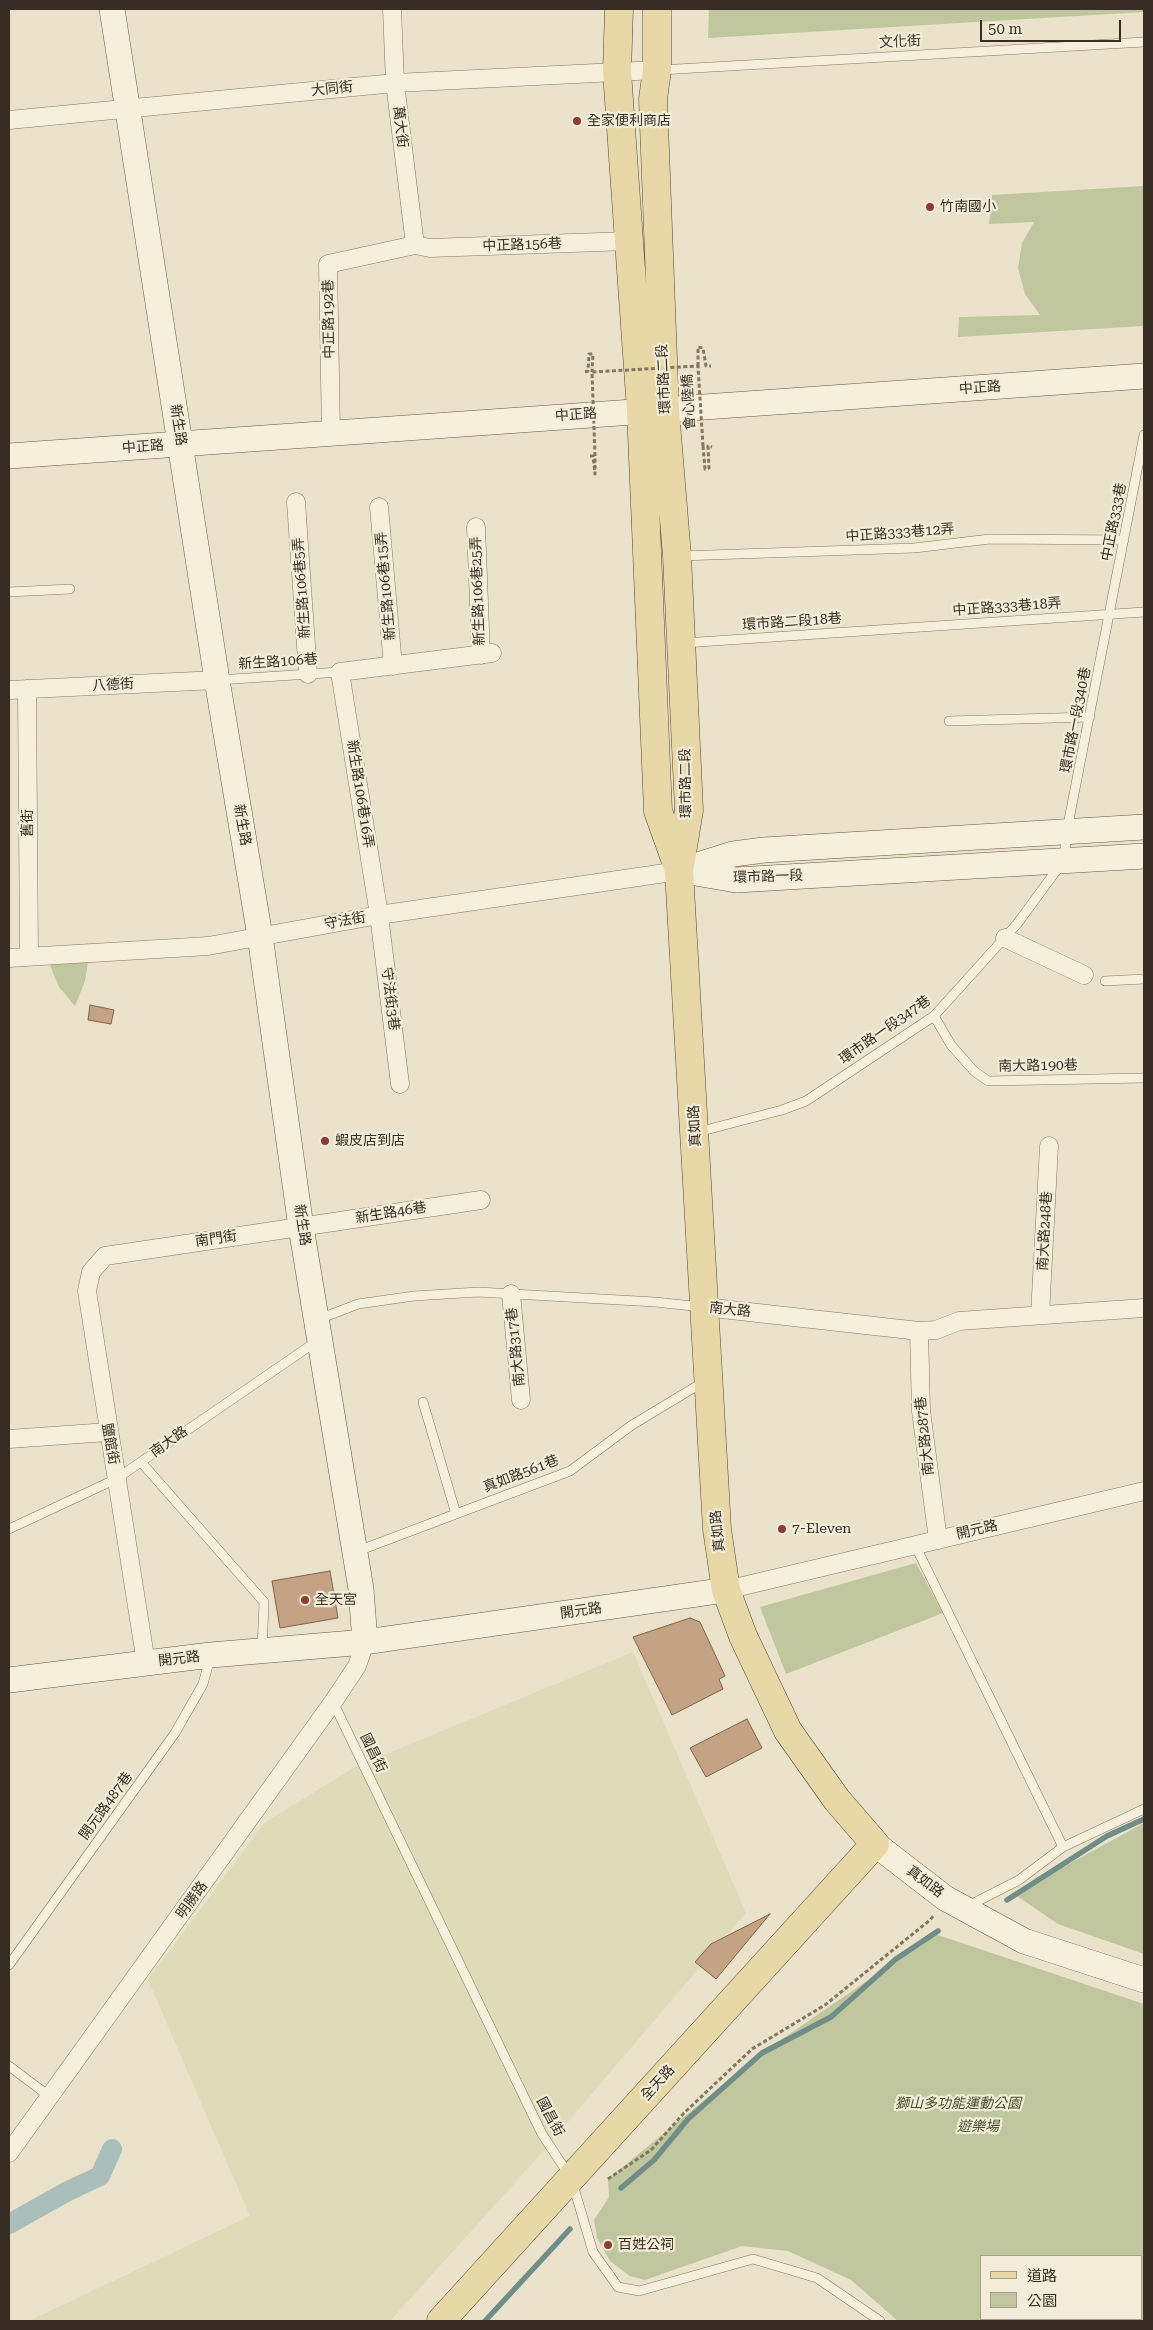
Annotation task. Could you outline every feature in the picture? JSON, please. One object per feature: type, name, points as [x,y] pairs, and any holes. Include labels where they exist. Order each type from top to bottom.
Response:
[{"type":"main road","name":"環市路二段","points":[[619,9],[617,72],[629,241],[653,410],[678,556],[689,810],[680,870]]},
{"type":"main road","name":"環市路二段","points":[[657,9],[657,70],[653,99],[653,410],[658,811],[680,870]]},
{"type":"main road","name":"真如路","points":[[680,870],[717,1529],[726,1590],[743,1636],[788,1731],[837,1800],[874,1844]]},
{"type":"main road","name":"全天路","points":[[441,2321],[874,1844]]},
{"type":"street","name":"新生路","points":[[112,9],[260,936],[302,1227],[361,1589],[365,1642]]},
{"type":"street","name":"萬大街","points":[[392,9],[395,83],[415,245]]},
{"type":"street","name":"大同街","points":[[9,120],[395,83],[657,70]]},
{"type":"street","name":"中正路156巷","points":[[415,245],[430,248],[629,241]]},
{"type":"street","name":"中正路192巷","points":[[331,434],[328,264],[415,245]]},
{"type":"street","name":"中正路","points":[[9,456],[1144,376]]},
{"type":"street","name":"新生路106巷5弄","points":[[296,502],[308,674]]},
{"type":"street","name":"新生路106巷15弄","points":[[379,507],[393,666]]},
{"type":"street","name":"新生路106巷25弄","points":[[393,666],[487,654],[476,527]]},
{"type":"street","points":[[340,672],[393,666]]},
{"type":"street","name":"新生路106巷16弄","points":[[340,672],[379,915]]},
{"type":"street","name":"八德街","points":[[9,690],[218,680]]},
{"type":"street","name":"舊街","points":[[27,689],[29,956]]},
{"type":"street","name":"環市路一段","points":[[680,870],[733,854],[764,850],[1144,826]]},
{"type":"street","name":"環市路一段","points":[[680,870],[736,880],[1144,856]]},
{"type":"street","name":"守法街","points":[[9,958],[208,946],[379,915],[680,870]]},
{"type":"street","name":"守法街3巷","points":[[379,915],[400,1084]]},
{"type":"street","points":[[1005,938],[1084,975]]},
{"type":"street","name":"南大路248巷","points":[[1040,1315],[1049,1146]]},
{"type":"street","name":"新生路46巷","points":[[302,1227],[481,1200]]},
{"type":"street","name":"南門街","points":[[131,1252],[302,1227]]},
{"type":"street","name":"鹽館街","points":[[131,1252],[105,1256],[91,1272],[87,1291],[146,1663]]},
{"type":"street","name":"南大路317巷","points":[[510,1294],[521,1400]]},
{"type":"street","name":"南大路","points":[[704,1308],[919,1331],[936,1330],[959,1321],[1144,1308]]},
{"type":"street","name":"南大路287巷","points":[[919,1331],[921,1411],[938,1540]]},
{"type":"street","points":[[9,1440],[108,1432]]},
{"type":"street","name":"開元路","points":[[9,1680],[211,1655],[365,1642],[726,1590],[1144,1491]]},
{"type":"street","name":"明勝路","points":[[9,2153],[333,1702],[356,1666],[365,1642]]},
{"type":"street","name":"真如路","points":[[874,1844],[954,1903],[1024,1941],[1144,1980]]},
{"type":"lane","name":"文化街","points":[[657,70],[1144,42]]},
{"type":"lane","name":"中正路333巷","points":[[1110,614],[1144,435]]},
{"type":"lane","name":"中正路333巷12弄","points":[[678,556],[914,548],[990,539],[1124,540]]},
{"type":"lane","points":[[9,592],[70,589]]},
{"type":"lane","name":"中正路333巷18弄","points":[[906,628],[1144,612]]},
{"type":"lane","name":"環市路一段340巷","points":[[1067,830],[1110,614]]},
{"type":"lane","name":"環市路二段18巷","points":[[681,643],[906,628]]},
{"type":"lane","name":"新生路106巷","points":[[218,680],[340,672]]},
{"type":"lane","points":[[949,721],[1090,717]]},
{"type":"lane","points":[[1064,860],[1067,830]]},
{"type":"lane","name":"環市路一段347巷","points":[[695,1132],[782,1110],[806,1101],[934,1016],[1017,924],[1064,860]]},
{"type":"lane","points":[[1104,981],[1144,979]]},
{"type":"lane","name":"南大路190巷","points":[[934,1016],[951,1045],[974,1071],[988,1081],[1144,1078]]},
{"type":"lane","name":"南大路","points":[[9,1530],[116,1478],[141,1462],[318,1329],[358,1304],[414,1296],[478,1292],[655,1302],[704,1308]]},
{"type":"lane","name":"真如路561巷","points":[[355,1552],[570,1471],[632,1425],[708,1379]]},
{"type":"lane","points":[[423,1402],[456,1514]]},
{"type":"lane","points":[[141,1462],[264,1602],[262,1650]]},
{"type":"lane","points":[[915,1545],[1063,1847]]},
{"type":"lane","name":"開元路487巷","points":[[9,1965],[175,1733],[203,1684],[211,1655]]},
{"type":"lane","name":"國昌街","points":[[333,1702],[542,2134],[571,2178],[593,2252],[618,2287],[639,2291],[754,2258],[818,2278],[880,2321]]},
{"type":"lane","points":[[954,1903],[1019,1880],[1063,1847],[1144,1809]]},
{"type":"lane","points":[[9,2066],[49,2096]]},
{"type":"path","points":[[698,366],[698,347],[703,348],[706,366],[711,366]]},
{"type":"path","points":[[585,372],[588,371],[589,354],[594,354],[592,372],[595,474],[593,456],[590,456]]},
{"type":"path","name":"會心陸橋","points":[[592,372],[698,366],[705,469],[709,468],[708,446],[712,447]]},
{"type":"path","points":[[608,2179],[651,2150],[684,2113],[752,2049],[826,2005],[930,1920],[954,1903]]},
{"type":"shaded area","points":[[633,1652],[746,1913],[531,2165],[390,2321],[29,2321],[250,2216],[148,1980],[264,1823],[355,1767]]},
{"type":"green space","points":[[709,9],[1144,9],[1144,12],[708,38]]},
{"type":"green space","points":[[1144,186],[1144,326],[958,337],[959,317],[1040,315],[1025,294],[1018,268],[1022,243],[1034,222],[989,224],[992,195]]},
{"type":"green space","points":[[88,962],[85,981],[75,1006],[59,987],[49,963]]},
{"type":"green space","points":[[916,1563],[943,1613],[786,1674],[760,1607]]},
{"type":"green space","points":[[1144,1823],[1144,1954],[1058,1924],[1014,1894]]},
{"type":"green space","name":"獅山多功能運動公園","points":[[935,1934],[1144,2004],[1144,2321],[898,2321],[851,2280],[788,2251],[742,2246],[645,2280],[630,2276],[610,2261],[597,2238],[594,2220],[609,2197],[608,2179],[762,2053]]},
{"type":"building","points":[[90,1005],[114,1010],[111,1024],[88,1020]]},
{"type":"building","name":"全天宮","points":[[330,1571],[338,1618],[280,1628],[272,1581]]},
{"type":"building","points":[[690,1618],[700,1622],[725,1676],[719,1679],[723,1689],[672,1715],[633,1637]]},
{"type":"building","points":[[747,1719],[762,1748],[706,1777],[690,1748]]},
{"type":"building","points":[[770,1914],[716,1979],[695,1962],[711,1944]]},
{"type":"waterway","points":[[1007,1900],[1107,1836],[1144,1819]]},
{"type":"waterway","points":[[621,2188],[654,2160],[688,2119],[762,2053],[831,2017],[896,1959],[938,1931]]},
{"type":"waterway","points":[[9,2224],[68,2191],[100,2176],[112,2149]]},
{"type":"waterway","points":[[485,2321],[570,2229]]},
{"type":"place","name":"全家便利商店","points":[[577,121]]},
{"type":"place","name":"竹南國小","points":[[930,207]]},
{"type":"place","name":"蝦皮店到店","points":[[325,1141]]},
{"type":"place","name":"7-Eleven","points":[[782,1529]]},
{"type":"place","name":"全天宮","points":[[305,1600]]},
{"type":"place","name":"百姓公祠","points":[[608,2245]]},
{"type":"park label","name":"遊樂場","points":[[978,2127]]}]
